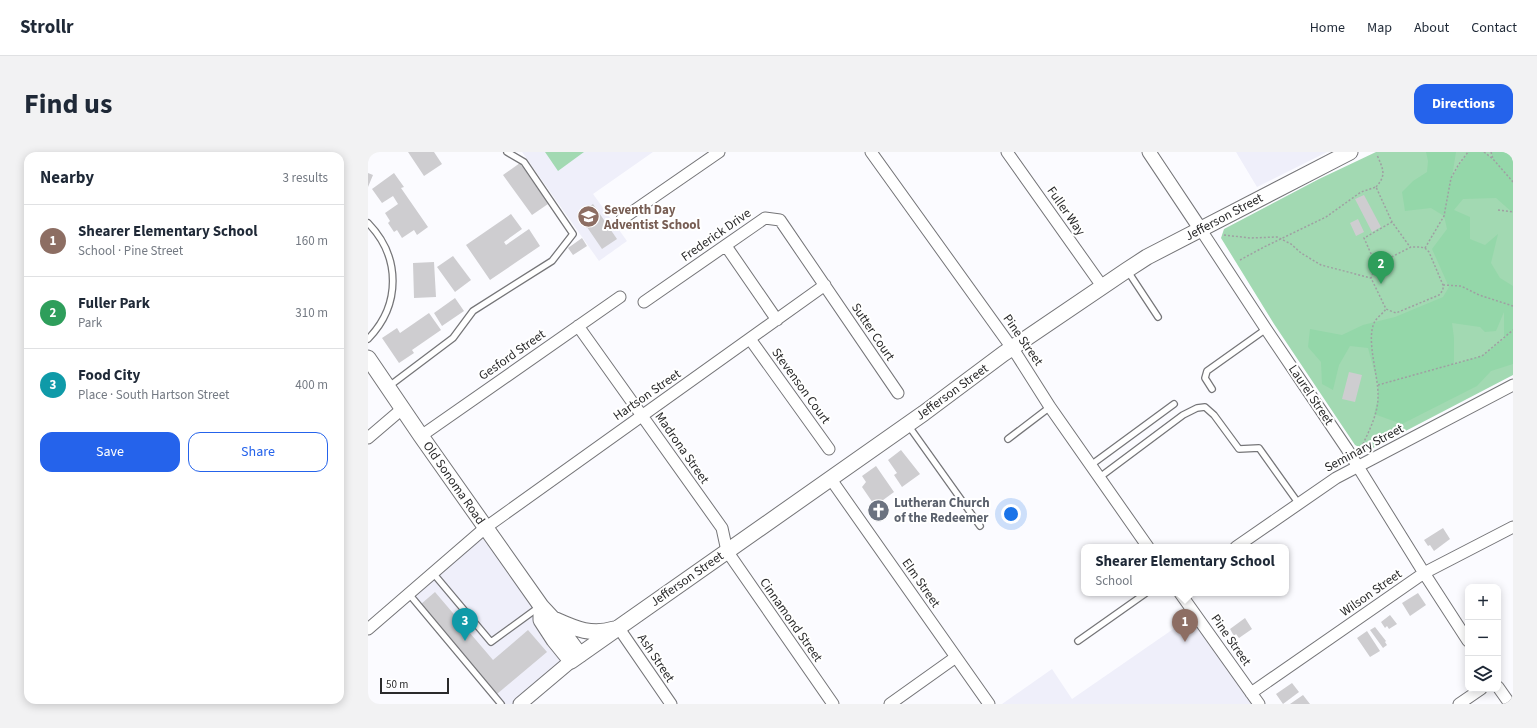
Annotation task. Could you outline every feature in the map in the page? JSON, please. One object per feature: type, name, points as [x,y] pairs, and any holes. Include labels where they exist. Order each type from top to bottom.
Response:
[{"type":"main road","name":"Jefferson Street","points":[[576,658],[1102,286],[1147,257],[1350,152]]},
{"type":"main road","name":"Old Sonoma Road","points":[[368,358],[485,528],[541,606],[554,620],[576,658]]},
{"type":"main road","name":"Old Sonoma Road","points":[[541,606],[541,620],[554,640],[576,658]]},
{"type":"main road","points":[[554,620],[584,631],[601,631],[618,627]]},
{"type":"street","points":[[622,219],[719,152]]},
{"type":"street","name":"Pine Street","points":[[871,152],[1011,349],[1146,544]]},
{"type":"street","name":"Fuller Way","points":[[1007,152],[1102,286]]},
{"type":"street","name":"Laurel Street","points":[[1150,152],[1266,329],[1343,442],[1465,636]]},
{"type":"street","name":"Frederick Drive","points":[[644,302],[765,218],[780,220],[825,286]]},
{"type":"street","points":[[726,246],[777,320]]},
{"type":"street","name":"Hartson Street","points":[[368,629],[485,528],[825,286]]},
{"type":"street","name":"Sutter Court","points":[[825,286],[898,393]]},
{"type":"street","name":"Gesford Street","points":[[421,436],[620,297]]},
{"type":"street","name":"Madrona Street","points":[[578,326],[722,528],[727,551]]},
{"type":"street","name":"Stevenson Court","points":[[750,339],[829,449]]},
{"type":"street","name":"Seminary Street","points":[[1240,544],[1336,478],[1513,385]]},
{"type":"street","points":[[368,438],[402,409]]},
{"type":"street","name":"Elm Street","points":[[830,478],[989,704]]},
{"type":"street","name":"Wilson Street","points":[[1251,692],[1424,573],[1513,528]]},
{"type":"street","name":"Cinnamond Street","points":[[727,551],[833,704]]},
{"type":"street","name":"Pine Street","points":[[1182,596],[1259,704]]},
{"type":"street","name":"Ash Street","points":[[618,627],[671,704]]},
{"type":"street","points":[[520,704],[576,658]]},
{"type":"street","points":[[890,704],[956,658]]},
{"type":"street","points":[[1501,690],[1510,704]]},
{"type":"street","points":[[1460,704],[1477,692]]},
{"type":"lane","points":[[387,387],[453,338],[473,311],[552,261],[573,234],[524,162],[507,152]]},
{"type":"lane","points":[[368,223],[377,233],[385,247],[393,275],[392,294],[387,312],[382,322],[368,339]]},
{"type":"lane","points":[[1127,270],[1158,317]]},
{"type":"lane","points":[[1212,389],[1205,378],[1207,372],[1266,329]]},
{"type":"lane","points":[[1091,465],[1174,404]]},
{"type":"lane","points":[[1008,439],[1050,407]]},
{"type":"lane","points":[[1100,477],[1183,415],[1196,408],[1205,407],[1214,414],[1239,449],[1259,448],[1299,504]]},
{"type":"lane","points":[[908,424],[980,526]]},
{"type":"lane","points":[[433,573],[491,642],[541,606]]},
{"type":"lane","points":[[409,594],[501,704]]},
{"type":"lane","points":[[1078,640],[1142,596]]},
{"type":"path","points":[[1425,248],[1444,216],[1451,178],[1468,152]]},
{"type":"path","points":[[1484,152],[1493,159],[1513,182]]},
{"type":"path","points":[[1491,152],[1493,159]]},
{"type":"path","points":[[1240,260],[1326,217],[1361,192],[1376,187],[1382,180],[1383,176],[1383,169],[1377,155]]},
{"type":"path","points":[[1376,187],[1392,222],[1411,247]]},
{"type":"path","points":[[1498,210],[1513,212]]},
{"type":"path","points":[[1376,266],[1364,238],[1392,222]]},
{"type":"path","points":[[1224,235],[1250,238],[1272,237],[1282,239],[1321,265],[1371,278]]},
{"type":"path","points":[[1411,247],[1425,248],[1429,252],[1443,285],[1439,295],[1396,313],[1386,309],[1371,278],[1376,266],[1411,247]]},
{"type":"path","points":[[1443,285],[1461,286],[1479,295],[1513,306]]},
{"type":"path","points":[[1363,444],[1373,422],[1378,398],[1378,385],[1371,341],[1376,320],[1386,309]]},
{"type":"path","points":[[1378,385],[1482,356],[1513,330]]},
{"type":"shaded area","name":"Seventh Day Adventist School","points":[[522,152],[653,152],[593,194],[627,241],[599,261]]},
{"type":"shaded area","points":[[1236,152],[1327,152],[1257,187]]},
{"type":"shaded area","points":[[485,528],[571,661],[520,704],[501,704],[409,594]]},
{"type":"shaded area","points":[[1195,614],[1259,704],[1002,704],[1052,669],[1072,699]]},
{"type":"green space","points":[[545,152],[584,152],[558,171]]},
{"type":"green space","points":[[1376,152],[1513,152],[1513,375],[1371,449],[1365,450],[1355,445],[1274,324],[1221,238],[1224,229],[1319,179]]},
{"type":"green space","points":[[1426,152],[1456,152],[1452,177],[1468,152],[1484,152],[1493,159],[1491,152],[1513,152],[1513,213],[1496,198],[1463,199],[1454,210],[1470,217],[1470,239],[1485,245],[1498,234],[1491,263],[1500,278],[1513,286],[1513,364],[1491,371],[1477,386],[1402,424],[1374,414],[1378,399],[1378,385],[1368,348],[1350,346],[1339,365],[1333,390],[1322,384],[1321,362],[1308,347],[1310,329],[1342,335],[1363,325],[1395,317],[1443,297],[1449,287],[1432,249],[1447,229],[1444,216],[1431,208],[1405,211],[1402,192],[1413,181],[1427,172],[1428,161]],"holes":[[[1504,312],[1504,339],[1482,356],[1454,364],[1454,338],[1452,323],[1480,327],[1485,332],[1496,331]]]},
{"type":"building","points":[[408,152],[434,152],[442,164],[424,176]]},
{"type":"building","points":[[520,163],[548,204],[532,215],[503,175]]},
{"type":"building","points":[[368,173],[373,175],[368,187]]},
{"type":"building","points":[[394,173],[404,187],[401,188],[428,227],[417,235],[414,230],[402,238],[397,230],[394,232],[388,223],[390,221],[385,213],[398,204],[393,196],[382,203],[372,189]]},
{"type":"building","points":[[1364,195],[1381,227],[1372,232],[1355,199]]},
{"type":"building","points":[[593,204],[617,239],[602,249],[578,214]]},
{"type":"building","points":[[511,214],[522,229],[504,242],[506,245],[529,229],[540,246],[490,280],[466,245]]},
{"type":"building","points":[[1358,219],[1364,232],[1356,236],[1350,223]]},
{"type":"building","points":[[582,238],[587,246],[573,255],[568,248]]},
{"type":"building","points":[[453,256],[471,280],[455,292],[437,267]]},
{"type":"building","points":[[434,262],[436,297],[414,298],[413,263]]},
{"type":"building","points":[[455,298],[464,311],[442,326],[434,313]]},
{"type":"building","points":[[429,313],[441,330],[412,350],[414,353],[399,363],[382,338],[397,328],[400,333]]},
{"type":"building","points":[[1349,372],[1362,375],[1355,402],[1342,399]]},
{"type":"building","points":[[901,450],[920,474],[902,487],[894,475],[897,473],[888,460]]},
{"type":"building","points":[[876,466],[894,492],[875,506],[862,487],[866,482],[862,476]]},
{"type":"building","points":[[1443,528],[1450,539],[1434,551],[1424,540]]},
{"type":"building","points":[[435,592],[493,660],[528,630],[547,652],[497,694],[421,604]]},
{"type":"building","points":[[1418,593],[1426,605],[1410,616],[1402,603]]},
{"type":"building","points":[[1390,615],[1397,624],[1389,629],[1387,626],[1385,628],[1381,622]]},
{"type":"building","points":[[1245,618],[1252,629],[1239,638],[1236,634],[1234,636],[1230,629]]},
{"type":"building","points":[[1375,627],[1386,641],[1385,642],[1387,645],[1383,648],[1370,630]]},
{"type":"building","points":[[1367,631],[1380,651],[1370,657],[1357,638]]},
{"type":"building","points":[[1292,683],[1299,692],[1283,704],[1276,694]]},
{"type":"building","points":[[1303,695],[1310,704],[1290,704]]},
{"type":"place","name":"Seventh Day Adventist School","points":[[589,217]]},
{"type":"place","name":"Fuller Park","points":[[1381,284]]},
{"type":"place","name":"Lutheran Church of the Redeemer","points":[[878,510]]},
{"type":"place","name":"Food City","points":[[465,641]]},
{"type":"place","name":"Shearer Elementary School","points":[[1185,642]]}]
